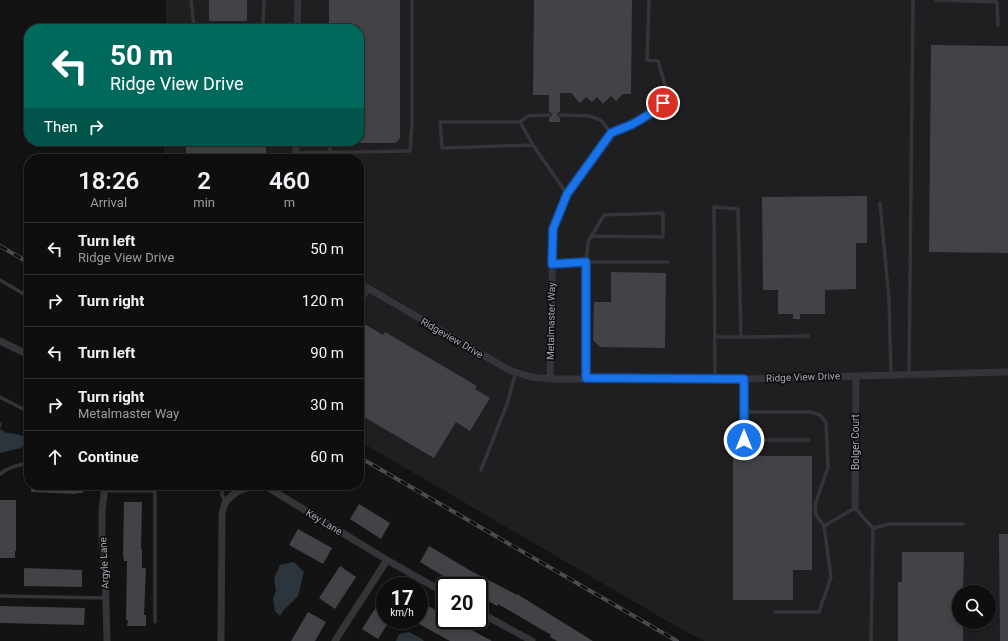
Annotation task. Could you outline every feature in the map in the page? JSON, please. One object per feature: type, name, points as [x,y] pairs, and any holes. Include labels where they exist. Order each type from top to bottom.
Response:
[{"type":"street","points":[[298,0],[298,24]]},
{"type":"street","name":"Metalmaster Way","points":[[550,379],[553,229],[567,194]]},
{"type":"street","name":"Ridgeview Drive","points":[[364,286],[509,370],[531,377],[550,379]]},
{"type":"street","points":[[0,341],[24,353]]},
{"type":"street","name":"Ridge View Drive","points":[[550,379],[744,379],[1008,372]]},
{"type":"street","name":"Bolger Court","points":[[855,508],[856,376]]},
{"type":"street","name":"Argyle Lane","points":[[105,490],[102,511],[102,539],[107,641]]},
{"type":"street","name":"Key Lane","points":[[225,504],[233,495],[240,490]]},
{"type":"street","name":"Key Lane","points":[[270,490],[436,588]]},
{"type":"street","points":[[221,641],[222,514],[225,504]]},
{"type":"street","points":[[335,641],[387,560]]},
{"type":"street","points":[[488,617],[532,641]]},
{"type":"lane","points":[[191,0],[194,24]]},
{"type":"lane","points":[[263,24],[264,0]]},
{"type":"lane","points":[[313,154],[330,152],[410,151],[412,124],[412,0]]},
{"type":"lane","points":[[520,122],[532,145],[567,194],[611,133],[633,124],[658,109],[663,103],[666,85],[658,61],[647,60],[649,0]]},
{"type":"lane","points":[[909,374],[912,0]]},
{"type":"lane","points":[[936,0],[997,1],[998,26]]},
{"type":"lane","points":[[532,145],[442,148],[440,122],[520,122],[528,116],[549,115]]},
{"type":"lane","points":[[560,115],[589,116],[601,120],[611,133]]},
{"type":"lane","points":[[330,146],[330,152]]},
{"type":"lane","points":[[880,203],[889,299],[891,375]]},
{"type":"lane","points":[[715,379],[714,207],[738,209],[741,337]]},
{"type":"lane","points":[[586,378],[586,262],[588,242],[591,236],[604,215],[662,213],[663,237],[591,236]]},
{"type":"lane","points":[[552,264],[586,262],[668,262]]},
{"type":"lane","points":[[0,280],[24,295]]},
{"type":"lane","points":[[364,297],[369,290]]},
{"type":"lane","points":[[715,337],[808,336]]},
{"type":"lane","points":[[481,470],[507,404],[516,372]]},
{"type":"lane","points":[[744,379],[744,440],[809,440]]},
{"type":"lane","points":[[0,398],[24,410]]},
{"type":"lane","points":[[745,412],[811,412],[820,415],[826,422],[828,468],[815,504],[816,515],[824,526],[831,577],[819,612],[775,612]]},
{"type":"lane","points":[[0,474],[7,468],[24,464]]},
{"type":"lane","points":[[138,490],[155,491],[154,622]]},
{"type":"lane","points":[[222,490],[225,504]]},
{"type":"lane","points":[[824,526],[855,508],[873,528],[871,641]]},
{"type":"lane","points":[[873,528],[889,524],[963,524]]},
{"type":"lane","points":[[0,596],[106,598]]},
{"type":"shaded area","points":[[166,0],[1008,0],[1008,641],[705,641],[686,632],[364,444],[364,154],[164,154],[164,146],[364,146],[364,24],[166,24]]},
{"type":"shaded area","points":[[0,429],[24,437],[24,445],[21,448],[0,453]]},
{"type":"shaded area","points":[[294,562],[304,572],[298,596],[280,616],[275,611],[273,599],[276,590],[274,578],[280,565]]},
{"type":"shaded area","points":[[409,632],[424,641],[396,641],[399,634]]},
{"type":"building","points":[[209,0],[247,0],[247,21],[209,21]]},
{"type":"building","points":[[329,0],[400,0],[400,138],[396,143],[364,143],[364,24],[329,24]]},
{"type":"building","points":[[534,0],[632,0],[631,94],[623,94],[616,101],[611,96],[603,104],[597,97],[592,102],[586,97],[580,103],[571,93],[560,93],[560,112],[557,113],[557,115],[560,118],[560,122],[549,122],[549,118],[552,115],[549,112],[549,95],[533,95]]},
{"type":"building","points":[[931,45],[1008,46],[1008,253],[929,252]]},
{"type":"building","points":[[186,146],[266,146],[266,154],[186,154]]},
{"type":"building","points":[[867,196],[867,243],[856,243],[856,289],[825,290],[825,314],[800,314],[800,319],[793,319],[793,314],[778,314],[778,290],[763,290],[762,197]]},
{"type":"building","points":[[611,272],[666,273],[665,348],[600,347],[593,340],[594,302],[611,302]]},
{"type":"building","points":[[364,324],[383,335],[385,332],[477,386],[475,389],[490,398],[470,431],[456,422],[434,458],[364,417]]},
{"type":"building","points":[[733,456],[812,456],[812,570],[793,570],[793,600],[733,600]]},
{"type":"building","points":[[31,490],[83,490],[83,493],[76,494],[31,492]]},
{"type":"building","points":[[0,500],[16,500],[15,558],[0,558]]},
{"type":"building","points":[[124,502],[142,502],[141,549],[142,568],[146,568],[144,615],[146,615],[146,626],[127,626],[127,561],[124,561],[123,554]]},
{"type":"building","points":[[359,504],[390,523],[381,539],[350,519]]},
{"type":"building","points":[[298,529],[332,548],[323,564],[289,545]]},
{"type":"building","points":[[999,534],[1008,534],[1008,641],[1000,641]]},
{"type":"building","points":[[429,546],[482,577],[445,577],[420,562]]},
{"type":"building","points":[[902,552],[964,552],[963,585],[952,585],[952,629],[963,629],[963,641],[898,641],[898,582],[902,582]]},
{"type":"building","points":[[340,566],[356,577],[335,609],[319,598]]},
{"type":"building","points":[[24,568],[82,570],[82,587],[24,586]]},
{"type":"building","points":[[488,580],[517,594],[593,641],[557,641],[550,637],[551,635],[498,604],[497,606],[488,601]]},
{"type":"building","points":[[0,606],[85,608],[84,625],[0,623]]},
{"type":"building","points":[[428,606],[436,610],[436,629],[470,629],[492,641],[450,641],[428,629]]},
{"type":"building","points":[[376,607],[376,629],[384,629],[378,639],[362,629]]},
{"type":"building","points":[[308,612],[326,622],[315,641],[291,641]]},
{"type":"railway","points":[[0,246],[24,260]]},
{"type":"railway","points":[[364,460],[677,641]]},
{"type":"route","points":[[663,103],[658,109],[633,124],[611,133],[567,194],[553,229],[552,264],[586,262],[586,378],[744,379],[744,440]]}]
